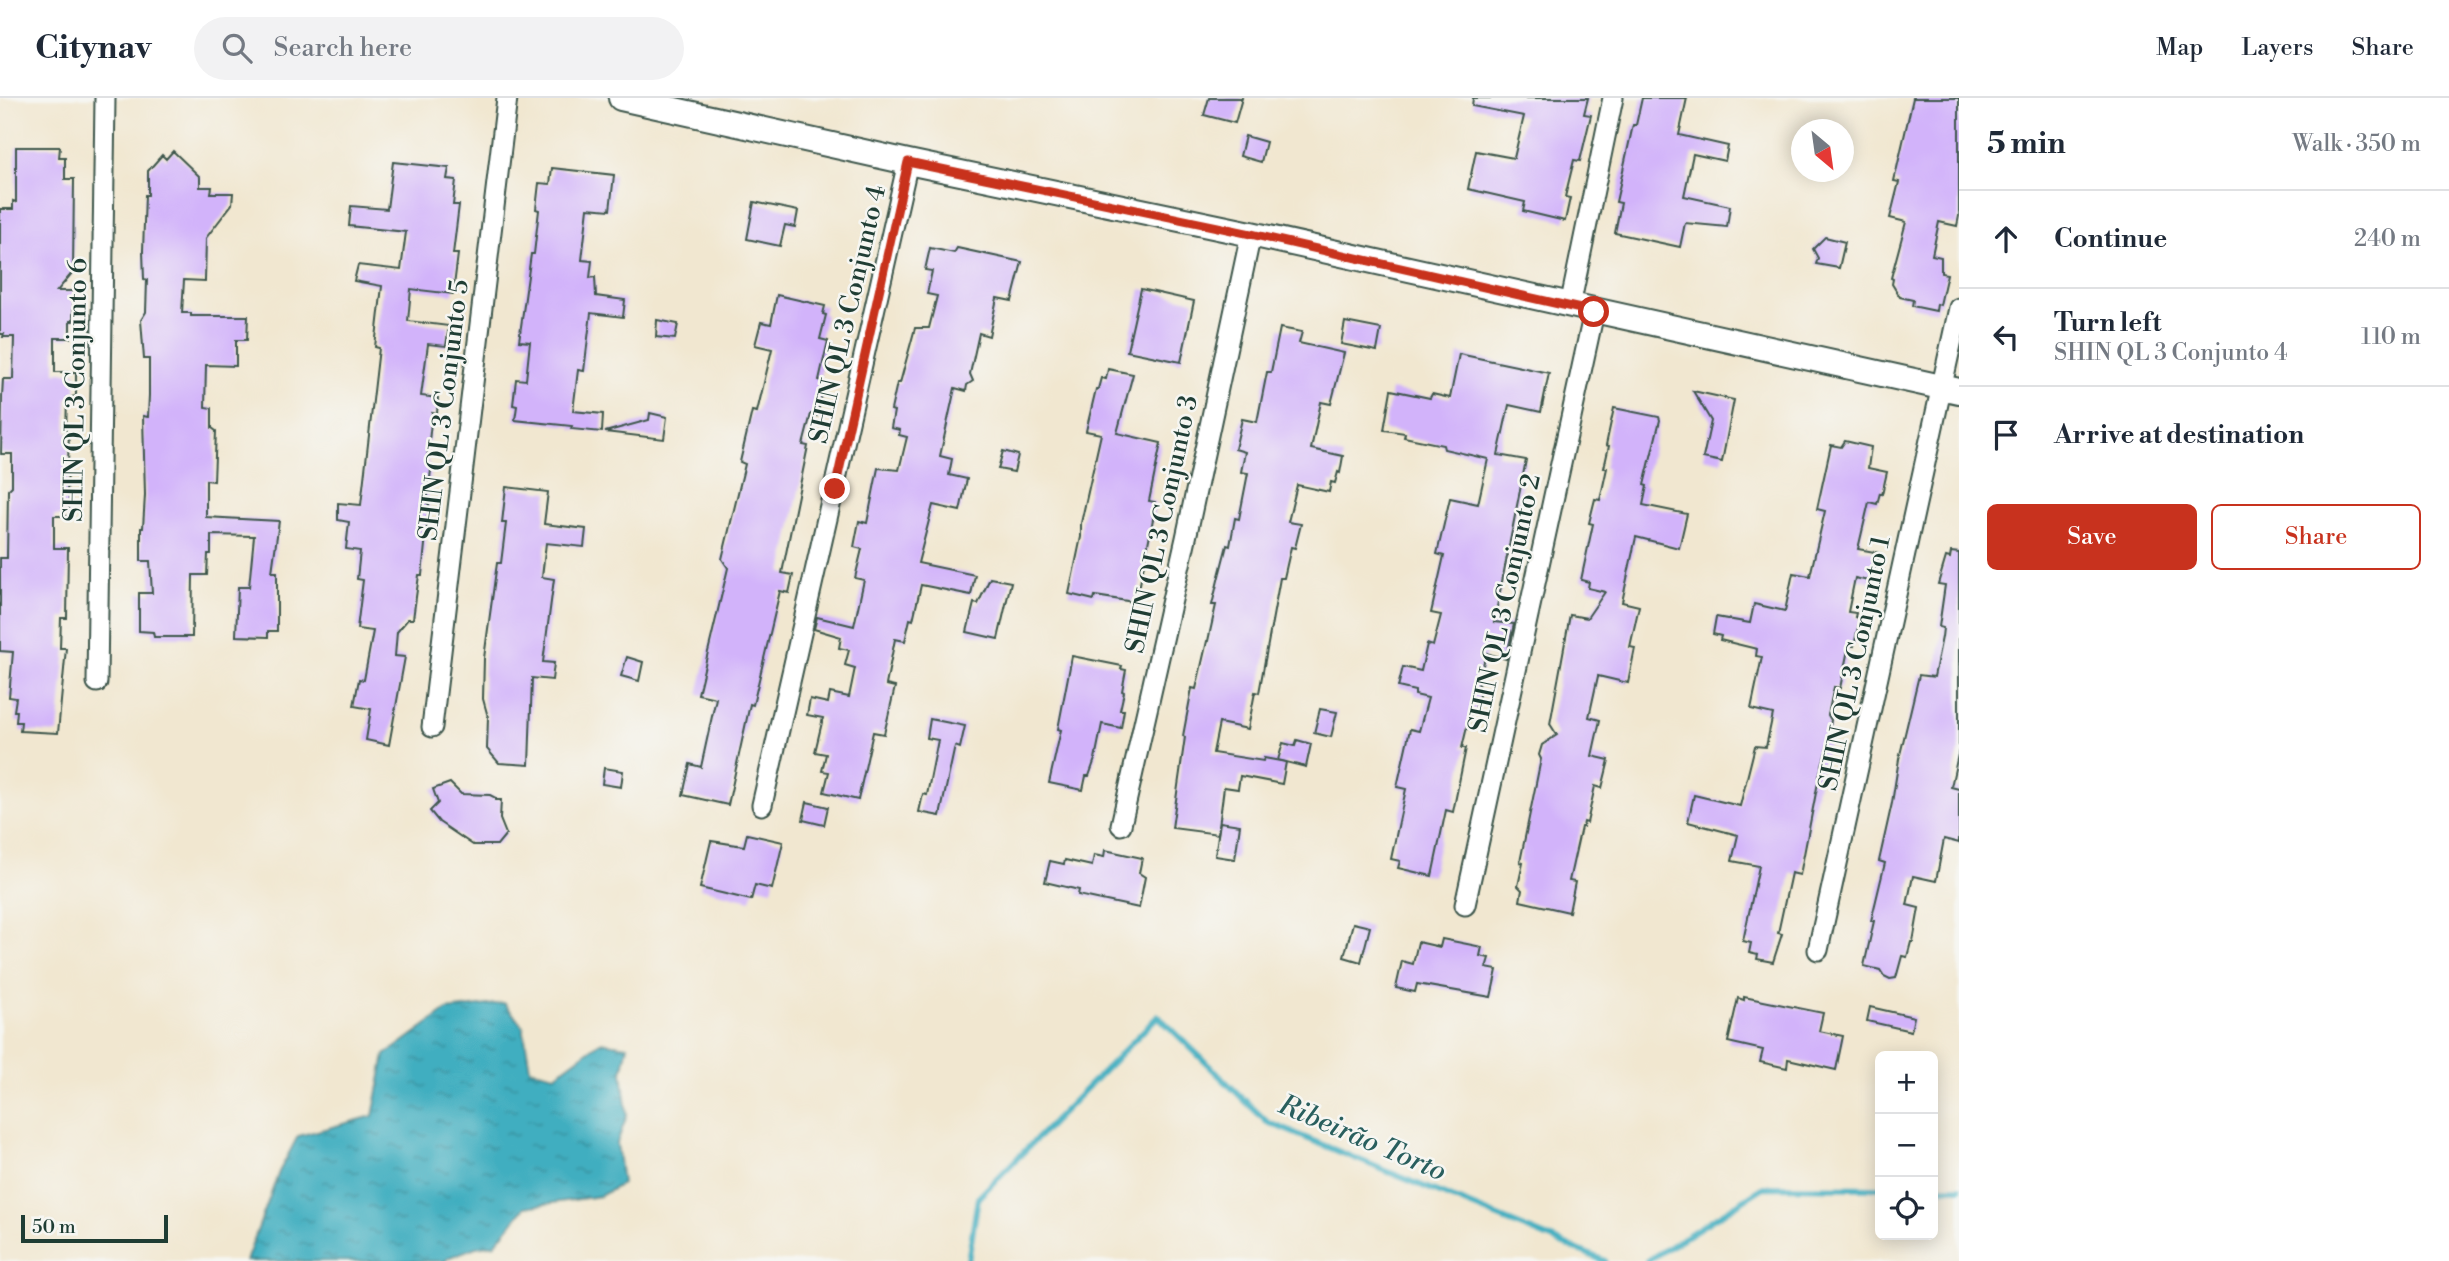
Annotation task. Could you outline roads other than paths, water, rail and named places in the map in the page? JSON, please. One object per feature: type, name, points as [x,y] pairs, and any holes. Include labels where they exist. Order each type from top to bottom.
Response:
[{"type":"street","name":"SHIN QL 3 Conjunto 6","points":[[97,682],[105,98]]},
{"type":"street","name":"SHIN QL 3 Conjunto 5","points":[[432,727],[507,98]]},
{"type":"street","points":[[621,98],[1251,234],[1950,390]]},
{"type":"street","name":"SHIN QL 3 Conjunto 2","points":[[1465,905],[1582,309],[1613,98]]},
{"type":"street","name":"SHIN QL 3 Conjunto 4","points":[[762,805],[908,162]]},
{"type":"street","name":"SHIN QL 3 Conjunto 3","points":[[1121,825],[1251,234]]},
{"type":"street","name":"SHIN QL 3 Conjunto 1","points":[[1818,950],[1950,390],[1959,308]]},
{"type":"water","points":[[504,1003],[523,1026],[530,1069],[555,1075],[600,1042],[628,1046],[622,1072],[627,1115],[617,1143],[622,1184],[600,1196],[525,1207],[495,1244],[476,1247],[447,1258],[446,1261],[246,1261],[279,1172],[298,1136],[373,1116],[385,1055],[447,1010]]},
{"type":"waterway","name":"Ribeirão Torto","points":[[968,1261],[978,1198],[1158,1016],[1267,1122],[1605,1261]]},
{"type":"waterway","name":"Ribeirão Torto","points":[[1647,1261],[1764,1187],[1875,1188]]},
{"type":"waterway","name":"Ribeirão Torto","points":[[1938,1188],[1959,1188]]}]
